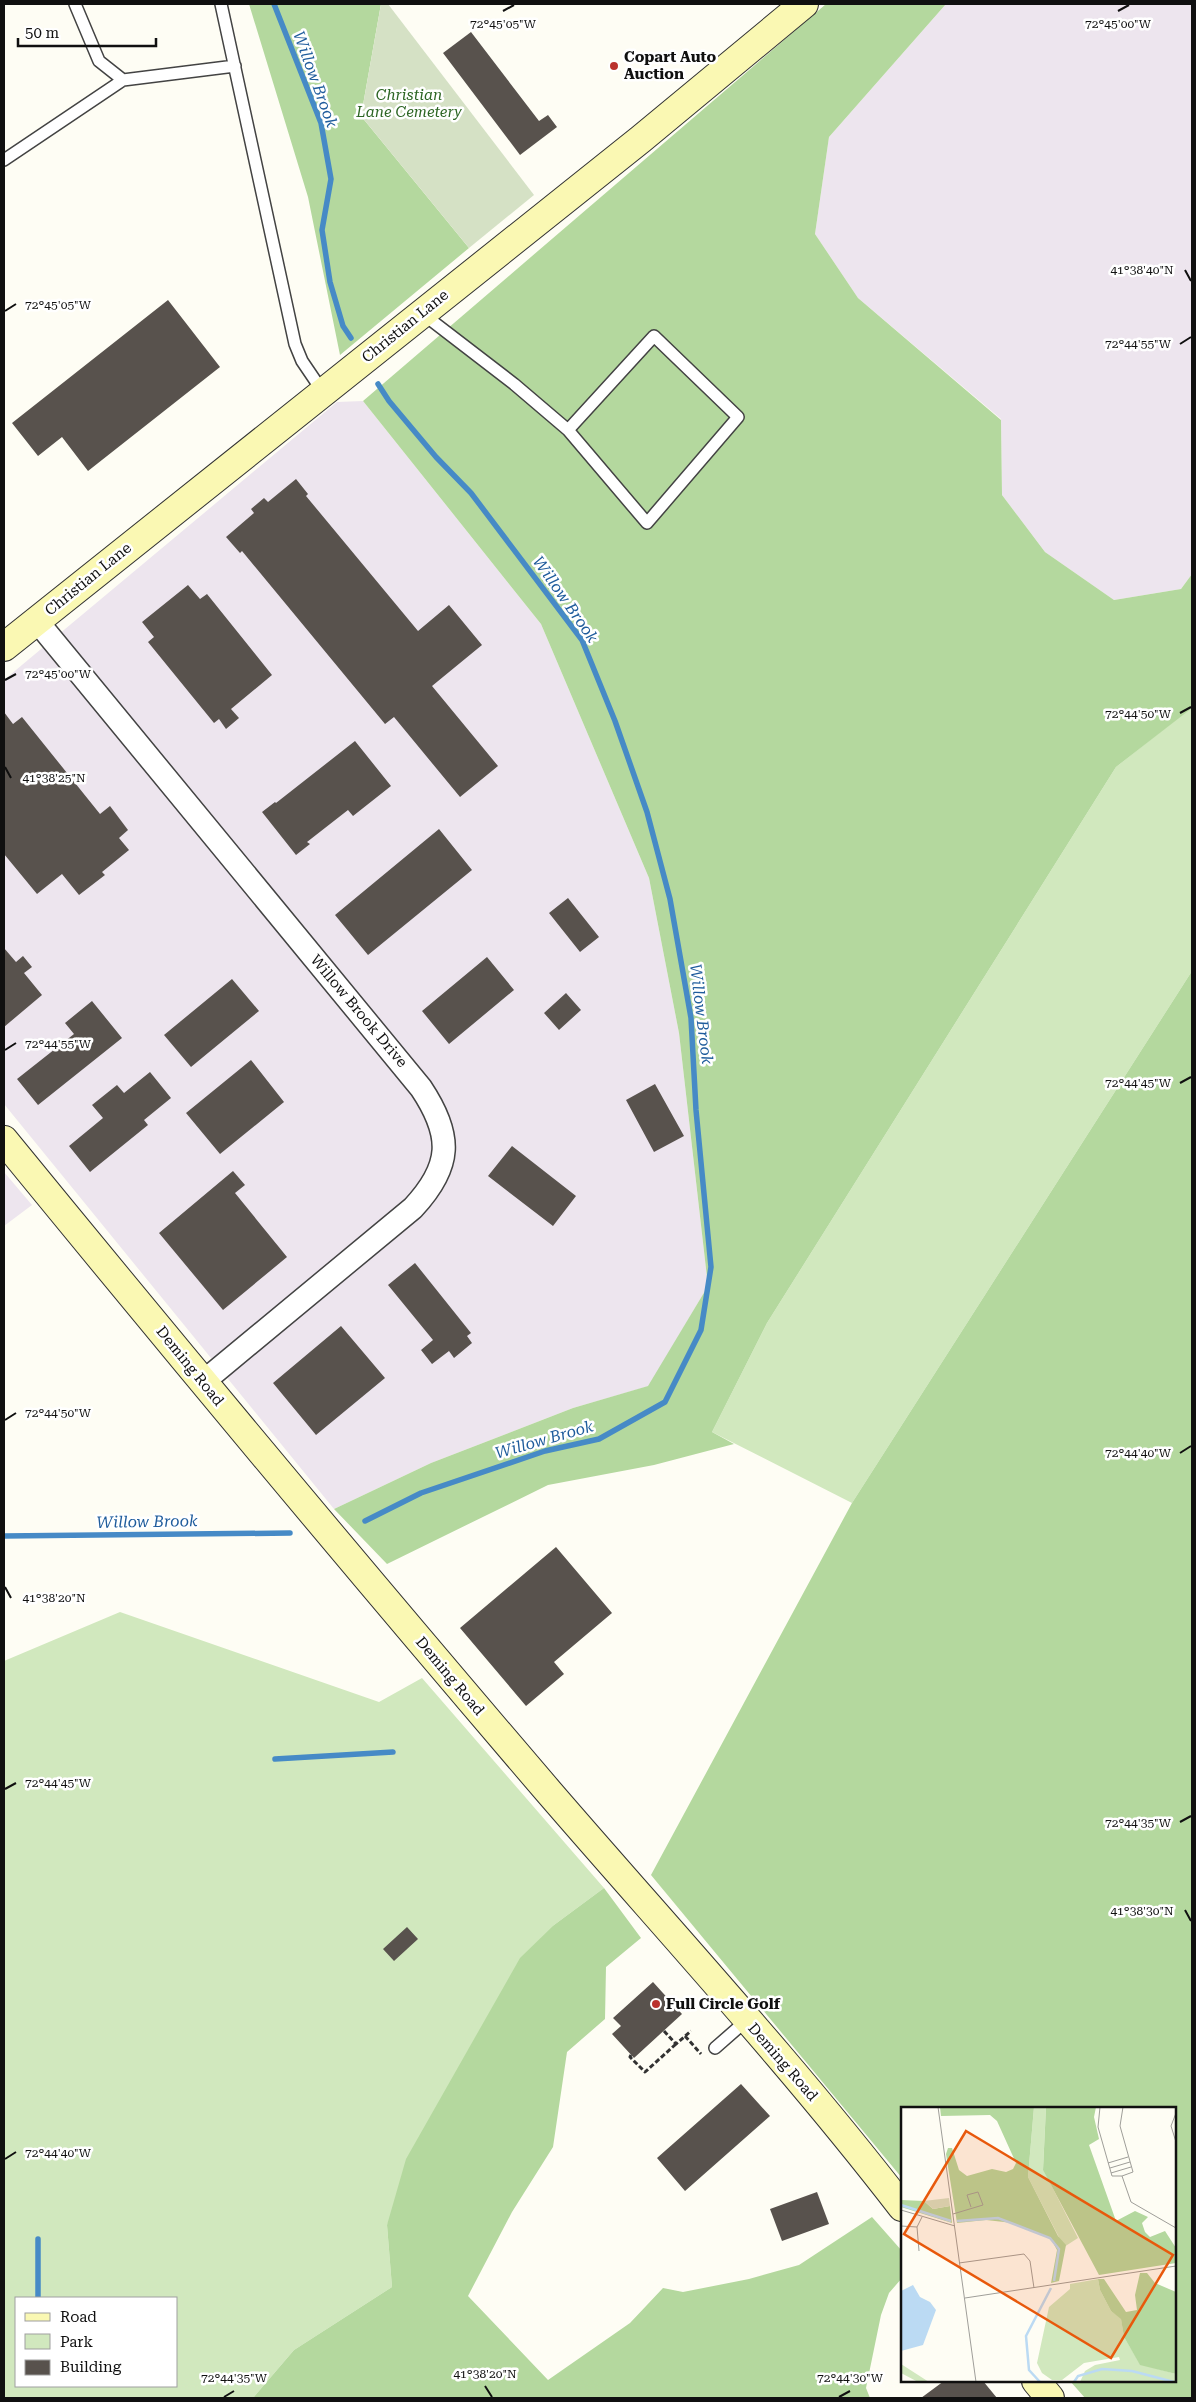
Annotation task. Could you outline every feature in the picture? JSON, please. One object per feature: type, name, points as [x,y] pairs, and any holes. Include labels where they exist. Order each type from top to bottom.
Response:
[{"type":"street","name":"Christian Lane","points":[[4,647],[641,139],[804,4]]},
{"type":"street","name":"Willow Brook Drive","points":[[36,620],[422,1088],[435,1108],[442,1128],[444,1152],[438,1174],[428,1192],[418,1203],[203,1382]]},
{"type":"street","name":"Deming Road","points":[[4,1140],[203,1382],[499,1733],[823,2108],[901,2206]]},
{"type":"street","points":[[1037,2382],[1050,2398]]},
{"type":"lane","points":[[75,4],[99,61],[123,80]]},
{"type":"lane","points":[[221,4],[295,344],[302,361],[323,392]]},
{"type":"lane","points":[[4,160],[123,80],[235,66]]},
{"type":"lane","points":[[422,313],[514,384],[568,430],[647,524],[738,417],[654,336],[568,430]]},
{"type":"lane","points":[[715,2048],[747,2020]]},
{"type":"path","points":[[664,2031],[676,2044]]},
{"type":"path","points":[[631,2055],[630,2057],[645,2072],[691,2031]]},
{"type":"path","points":[[685,2036],[705,2059]]},
{"type":"shaded area","points":[[946,4],[1192,4],[1192,574],[1181,589],[1114,600],[1045,552],[1002,495],[1001,419],[858,298],[815,234],[829,137]]},
{"type":"shaded area","points":[[363,401],[541,624],[649,878],[679,1033],[708,1286],[649,1386],[573,1408],[431,1463],[334,1509],[4,1104],[4,680],[337,402]]},
{"type":"shaded area","points":[[4,1172],[32,1205],[4,1226]]},
{"type":"green space","points":[[249,4],[381,4],[361,116],[469,248],[340,355],[308,197]]},
{"type":"green space","name":"Christian Lane Cemetery","points":[[381,4],[388,4],[534,195],[469,248],[361,116]]},
{"type":"green space","points":[[826,4],[946,4],[829,137],[815,234],[858,298],[1001,420],[1002,495],[1045,552],[1114,600],[1181,589],[1192,574],[1192,708],[1116,767],[767,1323],[712,1432],[734,1444],[654,1465],[548,1485],[387,1564],[334,1509],[431,1463],[573,1408],[648,1386],[708,1286],[679,1033],[649,878],[541,624],[363,401]]},
{"type":"green space","points":[[1192,707],[1192,971],[852,1503],[712,1432],[767,1323],[1116,767]]},
{"type":"green space","points":[[1192,971],[1192,2398],[1085,2398],[1071,2382],[1176,2382],[1176,2107],[901,2107],[901,2177],[651,1875],[852,1503]]},
{"type":"green space","points":[[120,1612],[379,1702],[422,1678],[604,1888],[554,1925],[387,2225],[392,2287],[294,2350],[253,2398],[4,2398],[4,1661]]},
{"type":"green space","points":[[604,1888],[641,1938],[606,1967],[605,2019],[567,2052],[553,2147],[512,2212],[468,2296],[548,2380],[630,2323],[663,2288],[683,2292],[749,2279],[799,2265],[872,2217],[901,2250],[901,2279],[889,2293],[881,2315],[866,2388],[870,2398],[253,2398],[294,2350],[392,2287],[387,2225],[406,2159],[520,1958],[554,1925]]},
{"type":"building","points":[[471,32],[539,121],[548,115],[557,127],[520,155],[443,53]]},
{"type":"building","points":[[168,300],[220,367],[88,471],[62,437],[38,456],[12,423]]},
{"type":"building","points":[[296,479],[308,494],[306,496],[418,631],[449,605],[482,645],[432,686],[498,766],[460,797],[394,717],[385,724],[242,551],[240,553],[226,537],[254,513],[251,509],[264,498],[268,502]]},
{"type":"building","points":[[188,585],[200,599],[207,594],[272,675],[231,709],[239,718],[226,729],[219,719],[214,723],[148,642],[154,637],[142,622]]},
{"type":"building","points":[[4,712],[13,724],[22,717],[100,814],[110,806],[128,830],[119,838],[129,850],[102,872],[105,875],[79,895],[62,874],[37,894],[4,854]]},
{"type":"building","points":[[355,741],[391,786],[353,816],[348,810],[307,842],[310,844],[296,855],[262,812]]},
{"type":"building","points":[[439,829],[472,870],[368,955],[335,915]]},
{"type":"building","points":[[568,898],[599,937],[580,952],[549,913]]},
{"type":"building","points":[[4,948],[16,962],[23,956],[32,967],[24,973],[42,995],[4,1027]]},
{"type":"building","points":[[487,957],[514,990],[449,1044],[422,1011]]},
{"type":"building","points":[[232,979],[259,1011],[191,1067],[164,1035]]},
{"type":"building","points":[[566,993],[581,1010],[559,1030],[544,1013]]},
{"type":"building","points":[[92,1001],[122,1038],[38,1105],[17,1079],[74,1034],[65,1023]]},
{"type":"building","points":[[251,1060],[284,1102],[220,1154],[186,1113]]},
{"type":"building","points":[[150,1072],[171,1098],[144,1120],[148,1125],[90,1172],[69,1146],[103,1118],[92,1105],[117,1085],[124,1093]]},
{"type":"building","points":[[655,1084],[684,1136],[654,1152],[626,1100]]},
{"type":"building","points":[[512,1146],[576,1196],[553,1226],[488,1176]]},
{"type":"building","points":[[233,1171],[245,1185],[235,1193],[287,1257],[223,1310],[159,1233]]},
{"type":"building","points":[[415,1263],[471,1333],[467,1336],[472,1343],[454,1358],[449,1351],[432,1364],[421,1350],[433,1340],[388,1285]]},
{"type":"building","points":[[341,1326],[385,1378],[316,1435],[273,1383]]},
{"type":"building","points":[[556,1547],[612,1613],[554,1662],[564,1674],[526,1706],[460,1628]]},
{"type":"building","points":[[407,1927],[418,1939],[394,1961],[383,1949]]},
{"type":"building","points":[[653,1982],[682,2014],[634,2058],[612,2034],[621,2026],[613,2018]]},
{"type":"building","points":[[741,2084],[770,2116],[685,2191],[657,2158]]},
{"type":"building","points":[[817,2192],[829,2224],[782,2241],[770,2209]]},
{"type":"building","points":[[943,2382],[984,2382],[997,2398],[921,2398]]},
{"type":"waterway","name":"Willow Brook","points":[[274,4],[321,123],[331,179],[322,230],[330,282],[343,326],[351,338]]},
{"type":"waterway","name":"Willow Brook","points":[[365,1521],[421,1493],[545,1451],[599,1439],[665,1402],[701,1330],[711,1267],[696,1110],[691,1018],[670,899],[647,812],[615,721],[582,640],[471,493],[436,457],[389,401],[378,384]]},
{"type":"waterway","name":"Willow Brook","points":[[4,1536],[290,1533]]},
{"type":"waterway","points":[[275,1759],[393,1752]]},
{"type":"waterway","points":[[38,2239],[38,2297]]},
{"type":"place","name":"Copart Auto Auction","points":[[614,66]]},
{"type":"place","name":"Full Circle Golf","points":[[656,2004]]}]
